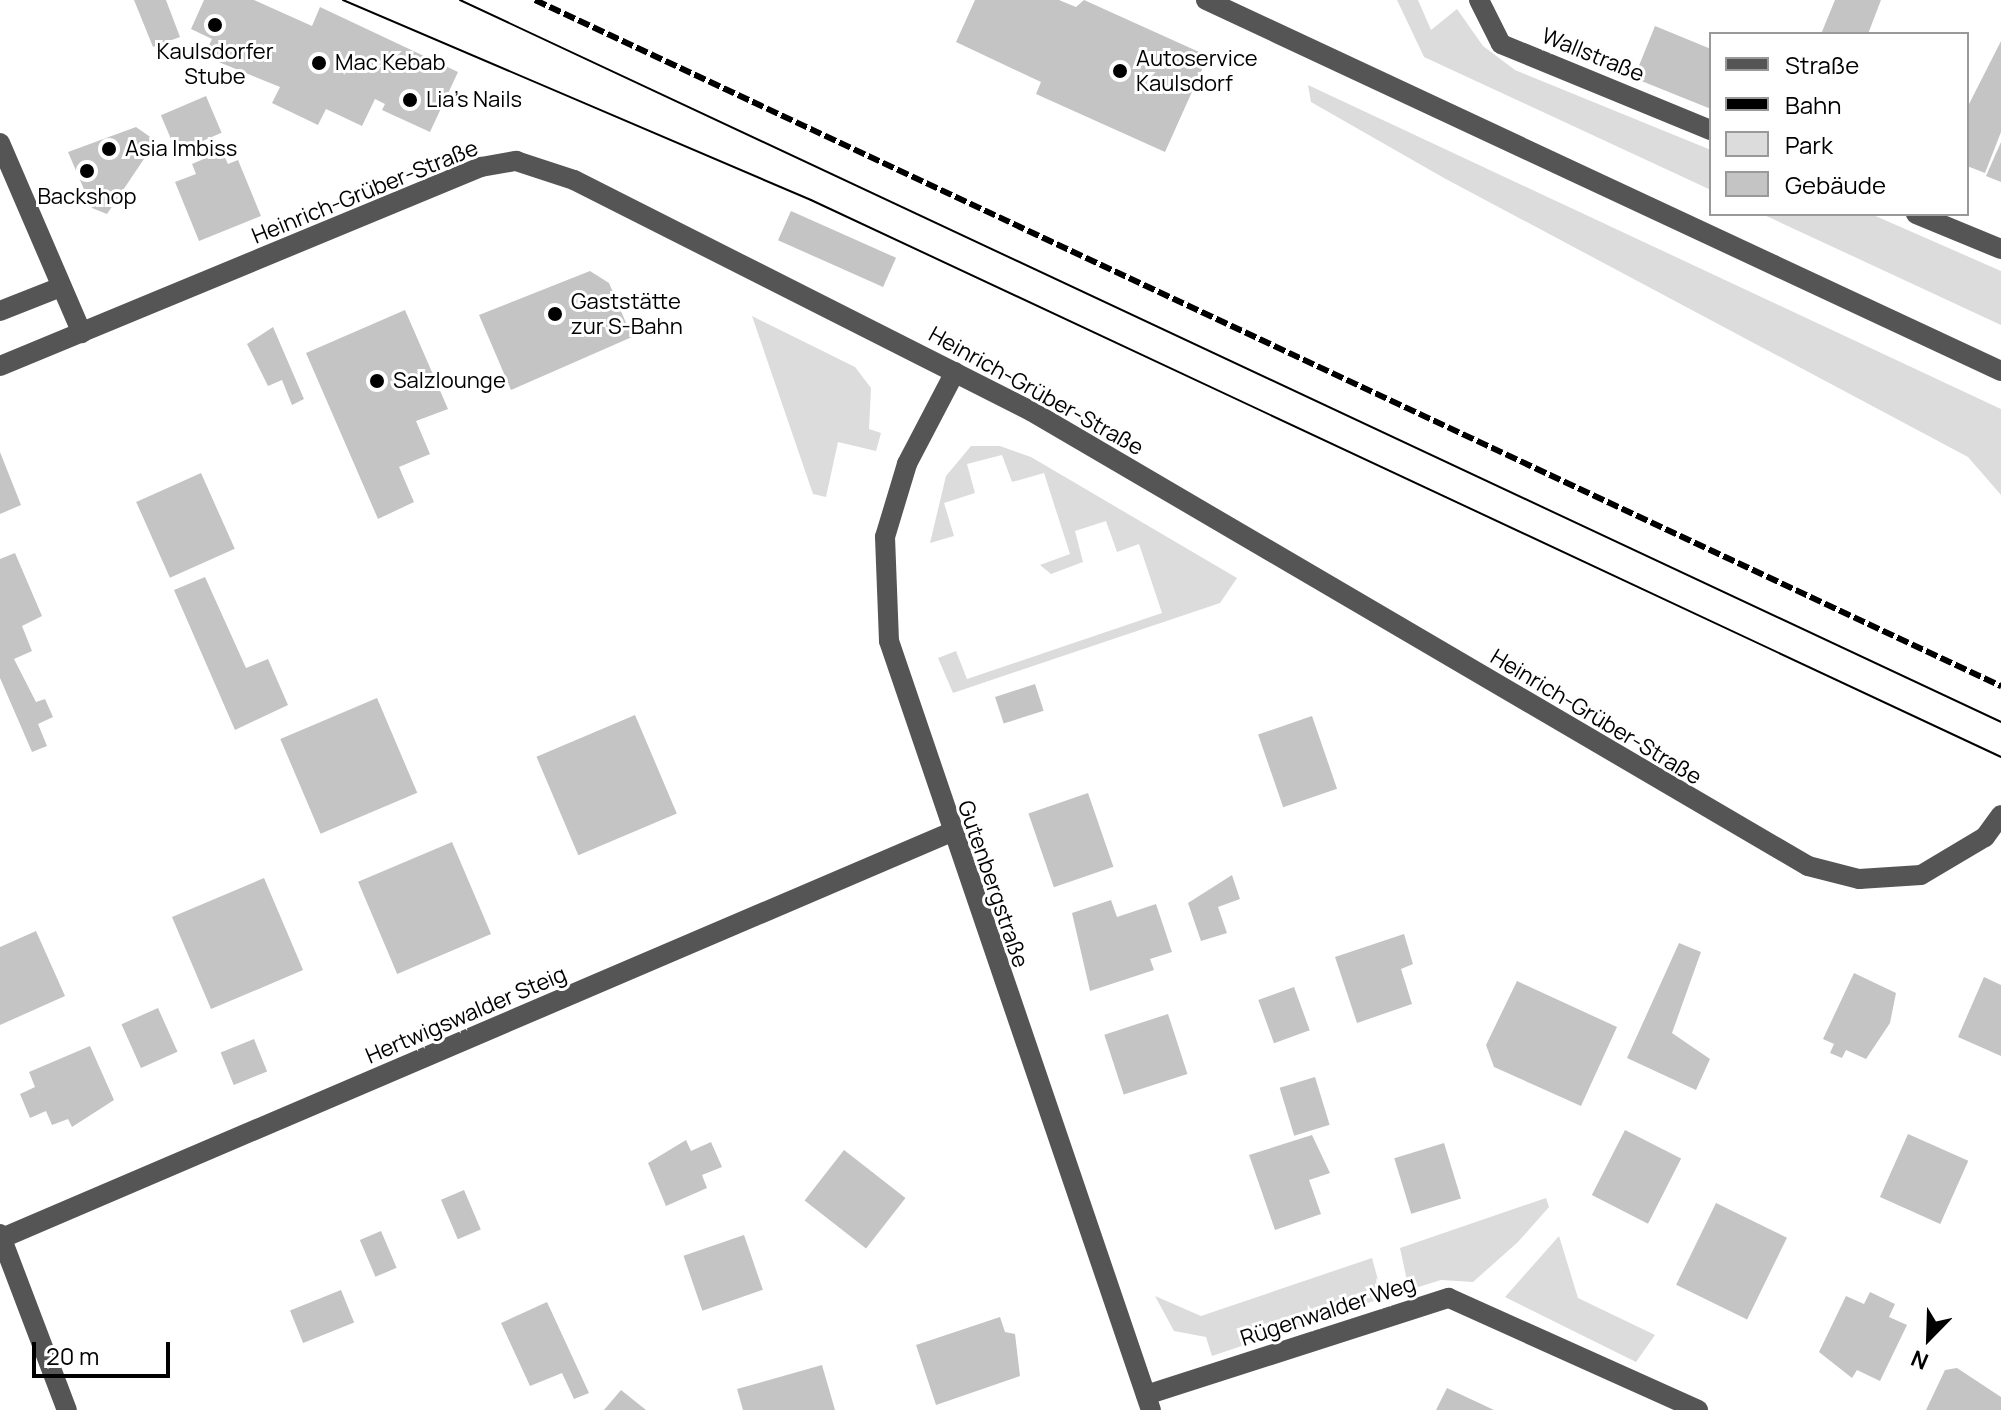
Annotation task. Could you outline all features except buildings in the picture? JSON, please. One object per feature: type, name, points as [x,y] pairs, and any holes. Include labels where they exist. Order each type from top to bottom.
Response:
[{"type":"street","points":[[1206,0],[2001,371]]},
{"type":"street","name":"Wallstraße","points":[[1479,0],[1501,44],[1709,129]]},
{"type":"street","points":[[0,143],[82,333]]},
{"type":"street","name":"Heinrich-Grüber-Straße","points":[[0,366],[481,167],[516,161],[574,180],[955,372],[1808,866],[1859,879],[1921,875],[1985,837],[2001,815]]},
{"type":"street","points":[[1921,216],[2001,249]]},
{"type":"street","points":[[0,311],[61,287]]},
{"type":"street","name":"Gutenbergstraße","points":[[955,372],[907,464],[885,537],[883,587],[896,669],[949,833],[1148,1403]]},
{"type":"street","name":"Hertwigswalder Steig","points":[[1,1237],[949,833]]},
{"type":"street","points":[[1,1237],[67,1410]]},
{"type":"street","name":"Rügenwalder Weg","points":[[1148,1403],[1449,1298],[1698,1410]]},
{"type":"green space","points":[[1397,0],[1418,0],[1431,30],[1457,9],[1483,46],[1515,70],[1709,149],[1709,189],[1424,57]]},
{"type":"green space","points":[[1308,85],[2001,409],[2001,495],[1968,457],[1444,178],[1311,102]]},
{"type":"green space","points":[[1766,216],[1876,216],[2001,271],[2001,325]]},
{"type":"green space","points":[[752,316],[855,367],[871,388],[869,429],[881,433],[876,451],[838,442],[826,497],[813,494]]},
{"type":"green space","points":[[971,446],[1000,446],[1031,457],[1237,578],[1220,603],[953,693],[938,658],[956,651],[967,679],[1162,613],[1139,544],[1117,552],[1106,521],[1075,531],[1083,562],[1051,574],[1040,565],[1070,554],[1044,473],[1012,482],[1002,455],[967,464],[975,493],[944,503],[954,536],[930,543],[946,476]]},
{"type":"green space","points":[[1546,1198],[1549,1207],[1518,1242],[1473,1282],[1441,1280],[1409,1290],[1400,1248]]},
{"type":"green space","points":[[1559,1236],[1578,1298],[1655,1335],[1636,1362],[1505,1297]]},
{"type":"green space","points":[[1372,1258],[1383,1298],[1212,1356],[1206,1337],[1174,1331],[1155,1296],[1201,1316]]},
{"type":"tram line","points":[[343,0],[811,200],[2001,757]]},
{"type":"tram line","points":[[460,0],[2001,722]]},
{"type":"railway","points":[[535,0],[2001,686]]},
{"type":"place","name":"Kaulsdorfer Stube","points":[[215,25]]},
{"type":"place","name":"Mac Kebab","points":[[319,63]]},
{"type":"place","name":"Autoservice Kaulsdorf","points":[[1120,71]]},
{"type":"place","name":"Lia's Nails","points":[[410,100]]},
{"type":"place","name":"Asia Imbiss","points":[[109,149]]},
{"type":"place","name":"Backshop","points":[[87,171]]},
{"type":"place","name":"Gaststätte zur S-Bahn","points":[[555,314]]},
{"type":"place","name":"Salzlounge","points":[[377,381]]}]
